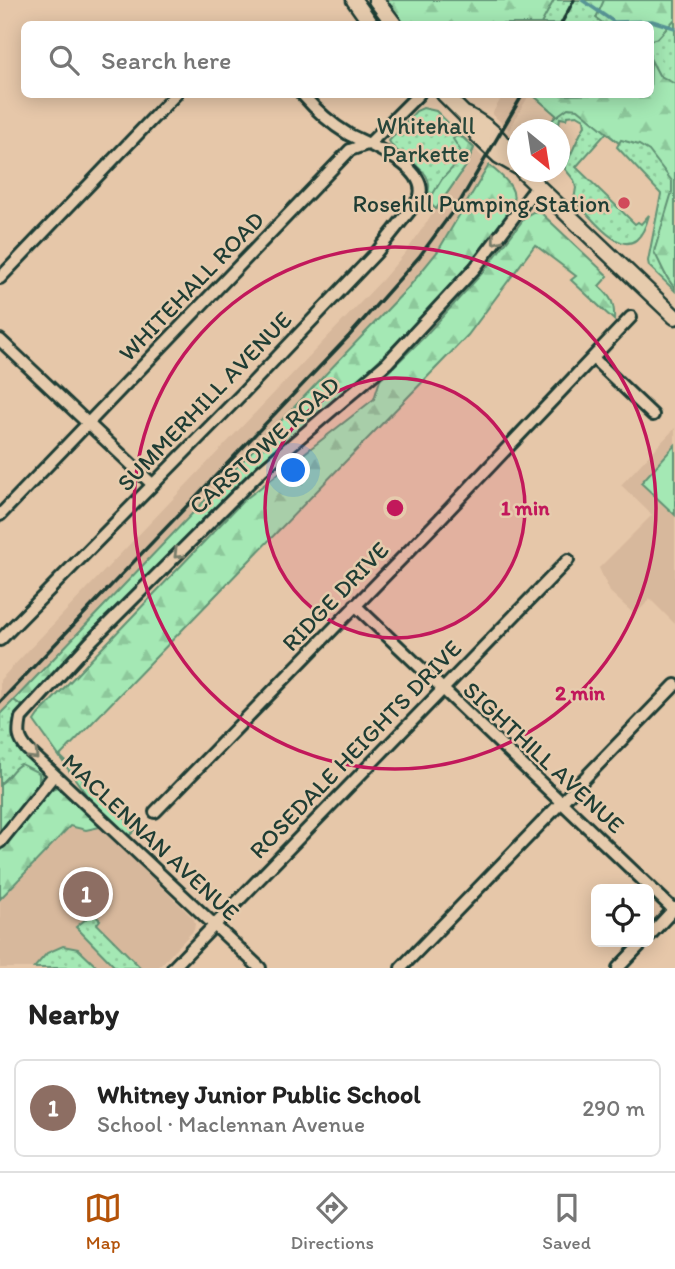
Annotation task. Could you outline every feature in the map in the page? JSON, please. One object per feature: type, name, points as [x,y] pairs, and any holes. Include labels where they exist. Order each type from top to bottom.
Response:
[{"type":"main road","points":[[354,0],[369,21]]},
{"type":"main road","points":[[376,0],[392,21]]},
{"type":"main road","points":[[448,98],[465,115],[478,136],[507,161]]},
{"type":"main road","points":[[535,182],[675,317]]},
{"type":"street","points":[[0,278],[172,98]]},
{"type":"street","points":[[306,98],[348,134],[370,142]]},
{"type":"street","name":"WHITEHALL ROAD","points":[[0,515],[351,150],[370,142],[415,98]]},
{"type":"street","name":"SUMMERHILL AVENUE","points":[[0,640],[376,253],[419,199],[422,192],[421,182],[410,169],[370,142]]},
{"type":"street","name":"CARSTOWE ROAD","points":[[18,733],[20,718],[93,639],[262,470],[387,363],[474,268],[538,185]]},
{"type":"street","name":"RIDGE DRIVE","points":[[155,812],[439,520],[631,317]]},
{"type":"street","points":[[0,340],[152,484]]},
{"type":"street","points":[[593,358],[653,415]]},
{"type":"street","name":"ROSEDALE HEIGHTS DRIVE","points":[[173,968],[441,688],[568,560]]},
{"type":"street","name":"SIGHTHILL AVENUE","points":[[355,605],[674,909]]},
{"type":"street","points":[[401,968],[675,685]]},
{"type":"street","name":"MACLENNAN AVENUE","points":[[18,733],[26,748],[260,968]]},
{"type":"street","points":[[0,842],[54,775]]},
{"type":"street","points":[[654,931],[674,909]]},
{"type":"street","points":[[618,968],[638,947]]},
{"type":"shaded area","points":[[501,98],[527,98],[515,119],[507,119],[507,128],[492,114]]},
{"type":"shaded area","points":[[474,148],[489,165],[438,251],[408,288],[0,714],[0,680],[383,279],[406,252],[466,166]]},
{"type":"shaded area","points":[[675,428],[675,624],[650,599],[635,615],[610,592],[599,568],[652,515],[621,485]]},
{"type":"shaded area","points":[[70,826],[86,830],[100,827],[194,919],[194,930],[158,968],[0,968],[0,899]]},
{"type":"green space","points":[[384,0],[675,0],[675,291],[649,266],[648,261],[661,194],[617,147],[619,143],[606,133],[576,167],[635,224],[641,224],[649,215],[642,233],[634,241],[625,243],[614,239],[574,200],[576,188],[570,175],[570,157],[585,126],[584,119],[577,115],[567,116],[566,119],[553,119],[557,115],[537,98],[654,98],[654,21],[402,21]]},
{"type":"green space","points":[[384,0],[554,0],[543,21],[402,21]]},
{"type":"green space","points":[[604,0],[675,0],[675,19],[654,39],[654,21],[600,21],[596,18]]},
{"type":"green space","points":[[654,66],[659,75],[675,84],[675,288],[654,252],[672,192],[672,181],[649,151],[621,140],[619,143],[578,109],[568,108],[557,116],[536,98],[654,98]]},
{"type":"green space","name":"Whitehall Parkette","points":[[423,108],[436,111],[474,148],[466,166],[436,209],[426,199],[429,188],[424,172],[389,141],[416,111]]},
{"type":"green space","points":[[456,136],[463,138],[474,148],[466,166],[436,209],[428,202],[442,179],[459,161],[460,150],[453,139]]},
{"type":"green space","points":[[489,165],[512,188],[511,207],[478,254],[456,279],[371,368],[248,474],[23,707],[14,700],[408,288],[438,251]]},
{"type":"green space","points":[[539,211],[608,276],[599,286],[611,301],[614,320],[571,280],[576,276],[535,245],[468,335],[60,756],[136,829],[129,836],[88,797],[34,721],[243,501],[374,399],[380,380],[423,338],[484,271],[526,216]]},
{"type":"green space","points":[[675,445],[675,515],[641,483]]},
{"type":"green space","points":[[14,700],[23,707],[16,718],[18,745],[41,769],[42,779],[39,784],[41,778],[15,769],[0,784],[0,714]]},
{"type":"green space","points":[[21,764],[39,773],[39,784],[0,832],[0,784]]},
{"type":"green space","points":[[57,787],[100,827],[86,830],[70,826],[0,899],[0,851],[43,796]]},
{"type":"green space","points":[[87,909],[100,920],[97,924],[139,968],[116,968],[76,927],[86,919]]},
{"type":"green space","points":[[63,946],[78,949],[98,968],[34,968],[47,953]]},
{"type":"waterway","points":[[582,0],[613,21]]},
{"type":"waterway","points":[[654,22],[675,28]]},
{"type":"railway","points":[[563,21],[574,0]]},
{"type":"railway","points":[[0,702],[349,336],[419,257],[461,200],[521,98]]},
{"type":"place","name":"Rosehill Pumping Station","points":[[624,203]]},
{"type":"place","name":"Whitney Junior Public School","points":[[86,894]]}]
